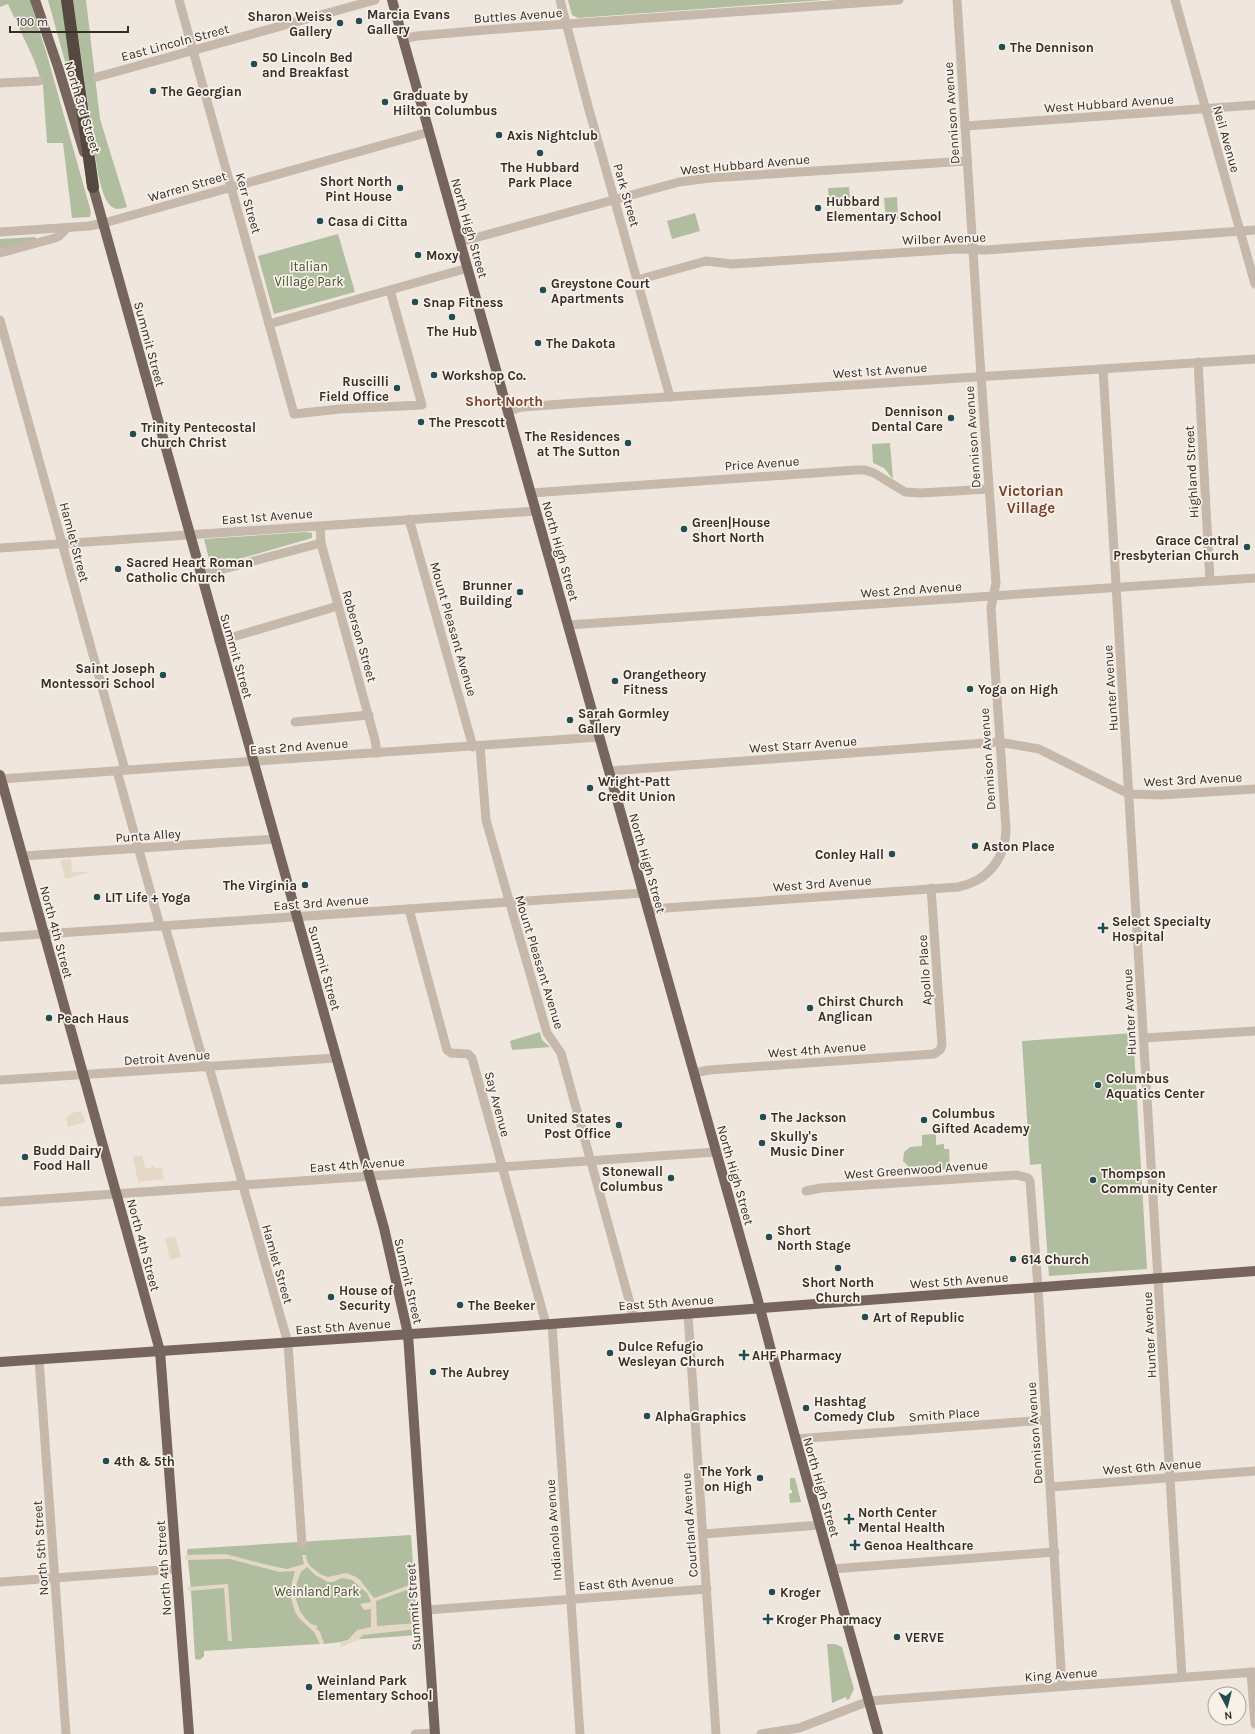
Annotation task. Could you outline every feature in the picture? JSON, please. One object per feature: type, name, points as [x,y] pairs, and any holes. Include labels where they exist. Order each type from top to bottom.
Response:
[{"type":"highway","points":[[67,0],[93,187]]},
{"type":"main road","name":"North 3rd Street","points":[[35,0],[77,126],[104,223]]},
{"type":"main road","name":"North High Street","points":[[392,0],[760,1308],[795,1439],[878,1734]]},
{"type":"main road","name":"Summit Street","points":[[104,223],[189,535],[384,1228],[408,1334],[435,1733]]},
{"type":"main road","name":"North 4th Street","points":[[0,777],[160,1351],[189,1734]]},
{"type":"main road","name":"West 5th Avenue","points":[[760,1308],[1255,1271]]},
{"type":"main road","name":"East 5th Avenue","points":[[0,1362],[760,1308]]},
{"type":"street","name":"Kerr Street","points":[[179,0],[294,414],[340,409],[422,405],[390,290]]},
{"type":"street","name":"East Lincoln Street","points":[[97,77],[375,0]]},
{"type":"street","name":"Park Street","points":[[560,0],[670,397]]},
{"type":"street","name":"Buttles Avenue","points":[[403,39],[425,35],[898,0]]},
{"type":"street","name":"Dennison Avenue","points":[[957,0],[996,583],[995,596],[991,608],[1006,840],[1003,852],[993,868]]},
{"type":"street","name":"Neil Avenue","points":[[1175,0],[1255,284]]},
{"type":"street","points":[[0,83],[39,81]]},
{"type":"street","name":"West Hubbard Avenue","points":[[965,126],[1255,105]]},
{"type":"street","name":"Warren Street","points":[[0,232],[67,228],[104,223],[429,132]]},
{"type":"street","name":"West Hubbard Avenue","points":[[460,242],[666,185],[693,180],[967,161]]},
{"type":"street","name":"Warren Street","points":[[0,253],[55,238],[67,228]]},
{"type":"street","name":"Wilber Avenue","points":[[637,280],[706,261],[732,264],[958,249],[986,250],[1255,230]]},
{"type":"street","points":[[269,324],[468,268]]},
{"type":"street","name":"Hamlet Street","points":[[0,320],[62,543],[121,771],[139,849],[207,1067],[288,1342],[302,1544]]},
{"type":"street","name":"West 1st Avenue","points":[[508,411],[522,407],[1255,359]]},
{"type":"street","name":"Highland Street","points":[[1198,362],[1210,581]]},
{"type":"street","name":"Hunter Avenue","points":[[1103,369],[1182,1677]]},
{"type":"street","name":"Price Avenue","points":[[531,493],[856,470],[865,470],[874,473],[905,492],[921,493],[989,489]]},
{"type":"street","name":"East 1st Avenue","points":[[0,548],[536,511]]},
{"type":"street","name":"Mount Pleasant Avenue","points":[[409,519],[476,746],[486,820],[508,902],[546,1033],[561,1053],[634,1318]]},
{"type":"street","name":"Roberson Street","points":[[320,526],[321,543],[377,753]]},
{"type":"street","points":[[201,575],[321,543]]},
{"type":"street","name":"West 2nd Avenue","points":[[568,625],[1255,578]]},
{"type":"street","points":[[219,641],[338,606]]},
{"type":"street","points":[[295,722],[368,715]]},
{"type":"street","name":"East 2nd Avenue","points":[[0,777],[121,771],[600,738]]},
{"type":"street","name":"West 3rd Avenue","points":[[999,742],[1039,749],[1129,794],[1161,795],[1255,789]]},
{"type":"street","name":"West Starr Avenue","points":[[609,771],[999,742]]},
{"type":"street","name":"Punta Alley","points":[[23,856],[275,839]]},
{"type":"street","name":"West 3rd Avenue","points":[[648,912],[666,908],[967,885],[982,878],[993,868]]},
{"type":"street","name":"Apollo Place","points":[[931,888],[942,1045],[940,1050]]},
{"type":"street","name":"East 3rd Avenue","points":[[0,937],[643,893]]},
{"type":"street","name":"Say Avenue","points":[[409,909],[447,1050],[451,1053],[468,1054],[472,1058],[502,1167],[549,1324]]},
{"type":"street","points":[[1144,1038],[1255,1032]]},
{"type":"street","name":"West 4th Avenue","points":[[694,1073],[709,1070],[934,1054],[940,1050]]},
{"type":"street","name":"Detroit Avenue","points":[[0,1080],[336,1058]]},
{"type":"street","name":"East 4th Avenue","points":[[0,1202],[716,1152]]},
{"type":"street","name":"West Greenwood Avenue","points":[[806,1192],[821,1188],[1018,1175],[1028,1178]]},
{"type":"street","name":"Dennison Avenue","points":[[1028,1178],[1031,1186],[1038,1287],[1062,1686]]},
{"type":"street","name":"Courtland Avenue","points":[[688,1314],[716,1734]]},
{"type":"street","name":"Indianola Avenue","points":[[549,1324],[571,1599],[580,1734]]},
{"type":"street","name":"North 5th Street","points":[[39,1359],[66,1734]]},
{"type":"street","name":"Smith Place","points":[[795,1439],[1046,1420]]},
{"type":"street","name":"West 6th Avenue","points":[[1051,1487],[1255,1471]]},
{"type":"street","points":[[703,1534],[820,1526]]},
{"type":"street","points":[[832,1569],[1055,1552]]},
{"type":"street","points":[[0,1582],[176,1569]]},
{"type":"street","name":"East 6th Avenue","points":[[427,1610],[706,1589]]},
{"type":"street","points":[[1253,1672],[1255,1724]]},
{"type":"street","name":"King Avenue","points":[[761,1734],[799,1728],[869,1701],[1253,1672]]},
{"type":"street","points":[[416,1734],[435,1733]]},
{"type":"green space","points":[[0,0],[30,0],[91,212],[90,217],[72,218],[63,143],[47,143],[43,86],[34,60],[8,4],[0,7]]},
{"type":"green space","points":[[48,0],[62,0],[74,83],[71,83]]},
{"type":"green space","points":[[73,0],[86,0],[100,119],[127,207],[124,208],[113,208],[109,204],[104,196],[100,180]]},
{"type":"green space","points":[[568,0],[823,0],[578,18],[572,15]]},
{"type":"green space","points":[[849,187],[850,199],[841,203],[829,204],[828,188]]},
{"type":"green space","points":[[897,197],[898,219],[886,220],[884,198]]},
{"type":"green space","points":[[695,213],[700,231],[672,239],[667,221]]},
{"type":"green space","name":"Italian Village Park","points":[[338,234],[355,292],[274,314],[258,256]]},
{"type":"green space","points":[[35,237],[36,239],[0,250],[0,239]]},
{"type":"green space","points":[[890,443],[893,479],[884,468],[873,463],[872,444]]},
{"type":"green space","points":[[306,532],[312,533],[312,538],[211,567],[204,539]]},
{"type":"green space","points":[[540,1032],[542,1040],[550,1047],[512,1050],[510,1041]]},
{"type":"green space","points":[[1133,1033],[1147,1269],[1049,1276],[1041,1164],[1030,1165],[1022,1041]]},
{"type":"green space","points":[[936,1134],[936,1145],[944,1144],[944,1149],[949,1149],[950,1169],[915,1171],[911,1169],[903,1161],[904,1152],[910,1147],[922,1146],[922,1135]]},
{"type":"green space","points":[[790,1478],[795,1478],[801,1502],[790,1503],[789,1494],[792,1493],[792,1490],[790,1490]]},
{"type":"green space","name":"Weinland Park","points":[[411,1535],[418,1635],[348,1640],[324,1644],[323,1642],[320,1642],[320,1644],[204,1651],[204,1656],[201,1659],[197,1660],[195,1658],[188,1549]]},
{"type":"green space","points":[[827,1644],[835,1644],[842,1647],[854,1689],[847,1700],[846,1697],[832,1703]]},
{"type":"shaded area","points":[[71,859],[72,872],[90,872],[65,879],[60,860]]},
{"type":"shaded area","points":[[81,1111],[86,1122],[68,1127],[66,1118],[72,1113]]},
{"type":"shaded area","points":[[142,1155],[146,1169],[154,1166],[155,1169],[162,1167],[164,1179],[138,1182],[133,1157]]},
{"type":"shaded area","points":[[175,1236],[181,1257],[170,1260],[165,1239]]},
{"type":"shaded area","points":[[225,1554],[287,1569],[304,1564],[302,1555],[306,1555],[307,1561],[311,1567],[322,1575],[328,1577],[346,1573],[354,1576],[360,1580],[374,1598],[415,1583],[415,1587],[376,1601],[377,1626],[418,1623],[418,1629],[363,1635],[358,1640],[341,1647],[340,1642],[348,1640],[357,1630],[371,1627],[371,1609],[364,1610],[360,1604],[371,1602],[370,1599],[367,1593],[352,1580],[342,1578],[333,1582],[328,1582],[315,1575],[307,1567],[301,1572],[297,1582],[295,1596],[300,1611],[304,1617],[311,1624],[318,1626],[316,1628],[320,1632],[324,1644],[320,1644],[314,1632],[299,1618],[295,1612],[290,1595],[295,1571],[279,1572],[230,1559],[185,1560],[185,1555]]},
{"type":"shaded area","points":[[228,1584],[232,1641],[228,1641],[224,1588],[188,1591],[188,1587]]},
{"type":"place","name":"Marcia Evans Gallery","points":[[359,21]]},
{"type":"place","name":"Sharon Weiss Gallery","points":[[340,23]]},
{"type":"place","name":"The Dennison","points":[[1002,47]]},
{"type":"place","name":"50 Lincoln Bed and Breakfast","points":[[254,64]]},
{"type":"place","name":"The Georgian","points":[[153,91]]},
{"type":"place","name":"Graduate by Hilton Columbus","points":[[385,102]]},
{"type":"place","name":"Axis Nightclub","points":[[499,135]]},
{"type":"place","name":"The Hubbard Park Place","points":[[540,153]]},
{"type":"place","name":"Short North Pint House","points":[[400,188]]},
{"type":"place","name":"Hubbard Elementary School","points":[[818,208]]},
{"type":"place","name":"Casa di Citta","points":[[320,221]]},
{"type":"place","name":"Moxy","points":[[418,255]]},
{"type":"place","name":"Greystone Court Apartments","points":[[543,290]]},
{"type":"place","name":"Snap Fitness","points":[[415,302]]},
{"type":"place","name":"The Hub","points":[[452,317]]},
{"type":"place","name":"The Dakota","points":[[538,343]]},
{"type":"place","name":"Workshop Co.","points":[[434,375]]},
{"type":"place","name":"Ruscilli Field Office","points":[[397,388]]},
{"type":"place","name":"Dennison Dental Care","points":[[951,418]]},
{"type":"place","name":"The Prescott","points":[[421,422]]},
{"type":"place","name":"Trinity Pentecostal Church Christ","points":[[133,434]]},
{"type":"place","name":"The Residences at The Sutton","points":[[628,443]]},
{"type":"place","name":"Green|House Short North","points":[[684,529]]},
{"type":"place","name":"Grace Central Presbyterian Church","points":[[1247,547]]},
{"type":"place","name":"Sacred Heart Roman Catholic Church","points":[[118,569]]},
{"type":"place","name":"Brunner Building","points":[[520,592]]},
{"type":"place","name":"Saint Joseph Montessori School","points":[[163,675]]},
{"type":"place","name":"Orangetheory Fitness","points":[[615,681]]},
{"type":"place","name":"Yoga on High","points":[[970,689]]},
{"type":"place","name":"Sarah Gormley Gallery","points":[[570,720]]},
{"type":"place","name":"Wright-Patt Credit Union","points":[[590,788]]},
{"type":"place","name":"Aston Place","points":[[975,846]]},
{"type":"place","name":"Conley Hall","points":[[892,854]]},
{"type":"place","name":"The Virginia","points":[[305,885]]},
{"type":"place","name":"LIT Life + Yoga","points":[[97,897]]},
{"type":"place","name":"Select Specialty Hospital","points":[[1103,928]]},
{"type":"place","name":"Chirst Church Anglican","points":[[810,1008]]},
{"type":"place","name":"Peach Haus","points":[[49,1018]]},
{"type":"place","name":"Columbus Aquatics Center","points":[[1098,1085]]},
{"type":"place","name":"The Jackson","points":[[763,1117]]},
{"type":"place","name":"Columbus Gifted Academy","points":[[924,1120]]},
{"type":"place","name":"United States Post Office","points":[[619,1125]]},
{"type":"place","name":"Skully's Music Diner","points":[[762,1143]]},
{"type":"place","name":"Budd Dairy Food Hall","points":[[25,1157]]},
{"type":"place","name":"Stonewall Columbus","points":[[671,1178]]},
{"type":"place","name":"Thompson Community Center","points":[[1093,1180]]},
{"type":"place","name":"Short North Stage","points":[[769,1237]]},
{"type":"place","name":"614 Church","points":[[1013,1259]]},
{"type":"place","name":"Short North Church","points":[[838,1268]]},
{"type":"place","name":"House of Security","points":[[331,1297]]},
{"type":"place","name":"The Beeker","points":[[460,1305]]},
{"type":"place","name":"Art of Republic","points":[[865,1317]]},
{"type":"place","name":"Dulce Refugio Wesleyan Church","points":[[610,1353]]},
{"type":"place","name":"AHF Pharmacy","points":[[744,1355]]},
{"type":"place","name":"The Aubrey","points":[[433,1372]]},
{"type":"place","name":"Hashtag Comedy Club","points":[[806,1408]]},
{"type":"place","name":"AlphaGraphics","points":[[647,1416]]},
{"type":"place","name":"4th & 5th","points":[[106,1461]]},
{"type":"place","name":"The York on High","points":[[760,1478]]},
{"type":"place","name":"North Center Mental Health","points":[[849,1519]]},
{"type":"place","name":"Genoa Healthcare","points":[[855,1545]]},
{"type":"place","name":"Kroger","points":[[772,1592]]},
{"type":"place","name":"Kroger Pharmacy","points":[[768,1619]]},
{"type":"place","name":"VERVE","points":[[897,1637]]},
{"type":"place","name":"Weinland Park Elementary School","points":[[309,1687]]},
{"type":"district","name":"Short North","points":[[504,401]]},
{"type":"district","name":"Victorian Village","points":[[1031,500]]}]
